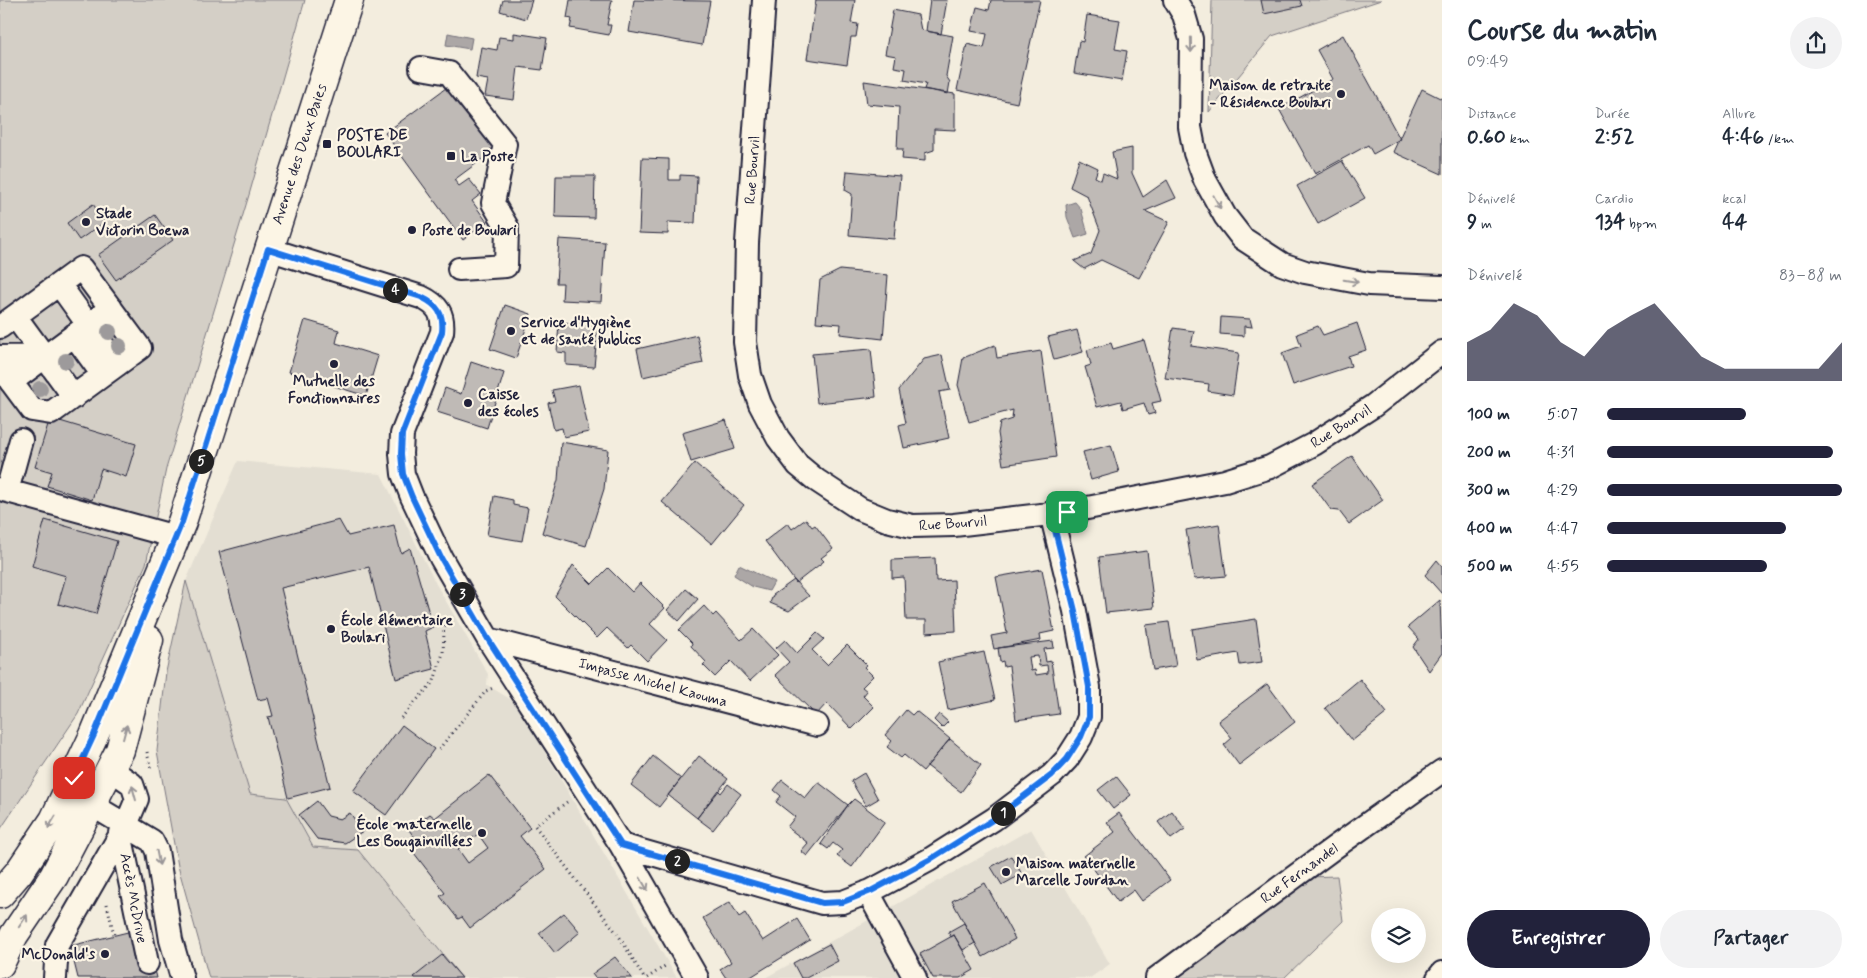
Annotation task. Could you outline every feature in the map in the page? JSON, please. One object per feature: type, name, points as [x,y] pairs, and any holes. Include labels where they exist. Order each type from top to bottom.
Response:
[{"type":"main road","name":"Avenue des Deux Baies","points":[[0,964],[14,935],[54,876],[120,750],[176,537],[349,0]]},
{"type":"main road","name":"Avenue des Deux Baies","points":[[0,894],[19,872],[54,820],[94,735],[176,537]]},
{"type":"street","name":"Rue Bourvil","points":[[764,0],[748,226],[745,342],[750,375],[760,404],[778,438],[798,465],[816,480],[860,509],[887,520],[912,526],[954,525],[1051,514],[1225,482],[1270,467],[1314,444],[1373,406],[1442,352]]},
{"type":"street","points":[[1175,0],[1184,15],[1191,39],[1190,127],[1194,153],[1205,180],[1225,216],[1242,238],[1282,264],[1305,272],[1369,284],[1442,287]]},
{"type":"street","points":[[421,68],[449,72],[505,144],[493,203],[507,227],[506,266],[459,269]]},
{"type":"street","points":[[268,249],[430,302],[443,319],[442,332],[402,434],[403,474],[441,558],[488,639],[621,845],[697,978]]},
{"type":"street","points":[[74,397],[44,356],[8,322],[81,268],[111,308],[140,348],[74,397],[52,413],[32,410],[5,375],[44,356],[111,308]]},
{"type":"street","points":[[59,284],[81,330],[110,370]]},
{"type":"street","points":[[0,356],[44,356]]},
{"type":"street","points":[[21,440],[4,490],[176,537]]},
{"type":"street","points":[[621,845],[822,903],[843,902],[868,892],[929,860],[994,819],[1052,775],[1067,759],[1081,737],[1089,717],[1089,687],[1075,611],[1051,514]]},
{"type":"street","name":"Impasse Michel Kaouma","points":[[488,639],[817,726]]},
{"type":"street","points":[[55,978],[57,945],[123,829],[137,799],[132,784],[110,769]]},
{"type":"street","name":"Rue Fernandel","points":[[1157,978],[1442,771]]},
{"type":"street","points":[[92,805],[123,829],[152,841],[157,851],[171,940],[182,978]]},
{"type":"street","name":"Accès McDrive","points":[[123,829],[147,963]]},
{"type":"street","points":[[868,892],[915,978]]},
{"type":"street","points":[[1438,978],[1442,973]]},
{"type":"path","points":[[440,748],[486,691],[496,686]]},
{"type":"path","points":[[574,797],[535,826],[619,936],[645,978],[669,963]]},
{"type":"shaded area","points":[[0,0],[305,0],[249,195],[166,469],[146,564],[78,714],[0,830]]},
{"type":"shaded area","points":[[1212,0],[1381,0],[1272,36],[1209,112]]},
{"type":"shaded area","points":[[448,33],[472,38],[470,49],[446,45]]},
{"type":"shaded area","points":[[1075,202],[1081,209],[1088,234],[1075,238],[1067,217],[1066,205]]},
{"type":"shaded area","name":"École élémentaire Boulari","points":[[238,461],[381,474],[436,584],[488,674],[487,685],[510,699],[523,715],[677,978],[462,978],[358,850],[313,847],[286,798],[250,794],[186,581]]},
{"type":"shaded area","points":[[739,565],[774,582],[769,591],[753,587],[734,575]]},
{"type":"shaded area","points":[[186,581],[250,794],[286,798],[313,847],[358,850],[462,978],[209,978],[178,866],[157,751],[166,672]]},
{"type":"shaded area","name":"Maison maternelle Marcelle Jourdan","points":[[1031,829],[1110,964],[1090,978],[765,978]]},
{"type":"shaded area","points":[[1337,876],[1343,921],[1284,978],[1172,978],[1307,877]]},
{"type":"building","points":[[503,0],[532,0],[526,19],[500,11]]},
{"type":"building","points":[[570,0],[612,0],[607,25],[611,25],[609,35],[570,28],[572,19],[567,18]]},
{"type":"building","points":[[634,0],[710,1],[702,45],[629,32]]},
{"type":"building","points":[[816,0],[855,0],[851,23],[858,24],[856,37],[851,37],[847,65],[807,59]]},
{"type":"building","points":[[930,0],[947,0],[941,34],[926,31]]},
{"type":"building","points":[[991,0],[1040,0],[1017,103],[957,90],[967,44],[984,48],[987,34],[971,31],[977,7],[989,10]]},
{"type":"building","points":[[1261,0],[1300,0],[1302,6],[1264,14]]},
{"type":"building","points":[[893,10],[918,15],[921,30],[953,36],[946,76],[950,82],[948,94],[924,89],[926,84],[904,80],[906,69],[894,67],[896,56],[885,54]]},
{"type":"building","points":[[1087,15],[1120,20],[1115,49],[1127,51],[1122,81],[1074,73],[1079,41],[1083,42]]},
{"type":"building","points":[[514,33],[547,38],[542,70],[518,67],[514,100],[485,96],[488,80],[476,78],[481,47],[497,50],[499,37],[514,39]]},
{"type":"building","name":"Maison de retraite - Résidence Boulari","points":[[1343,35],[1400,139],[1373,154],[1368,145],[1315,174],[1279,109],[1333,79],[1317,50]]},
{"type":"building","points":[[864,81],[955,94],[955,130],[934,129],[934,150],[925,153],[925,161],[902,159],[903,149],[897,149],[899,107],[867,104]]},
{"type":"building","points":[[454,82],[500,146],[454,180],[459,186],[469,179],[481,194],[472,201],[487,222],[463,240],[385,133]]},
{"type":"building","points":[[1422,89],[1442,99],[1442,174],[1393,152]]},
{"type":"building","points":[[1132,148],[1132,173],[1143,197],[1167,180],[1176,198],[1145,211],[1169,222],[1139,278],[1101,260],[1084,269],[1074,261],[1091,254],[1100,230],[1087,196],[1070,187],[1079,159],[1098,168],[1095,177],[1101,180],[1103,173],[1117,179],[1112,152]]},
{"type":"building","points":[[642,158],[669,159],[669,180],[680,180],[680,175],[697,176],[695,223],[668,222],[668,234],[639,233]]},
{"type":"building","points":[[1342,161],[1365,198],[1318,224],[1297,186]]},
{"type":"building","points":[[847,171],[900,176],[894,239],[849,235],[852,194],[845,190]]},
{"type":"building","points":[[556,176],[595,176],[594,218],[555,217]]},
{"type":"building","name":"Stade Victorin Boewa","points":[[93,204],[105,222],[79,240],[67,223]]},
{"type":"building","points":[[155,215],[173,240],[116,280],[98,255]]},
{"type":"building","points":[[559,239],[605,242],[601,302],[562,300],[563,283],[556,283]]},
{"type":"building","points":[[840,270],[888,275],[883,339],[840,334],[841,324],[816,322],[820,280]]},
{"type":"building","name":"Service d'Hygiène et de santé publics","points":[[505,305],[531,314],[516,358],[490,349]]},
{"type":"building","points":[[1221,317],[1250,319],[1252,327],[1244,326],[1244,336],[1220,334]]},
{"type":"building","name":"Mutuelle des Fonctionnaires","points":[[305,320],[339,330],[336,343],[378,356],[366,396],[289,372]]},
{"type":"building","points":[[559,322],[598,325],[594,367],[566,365],[566,353],[557,352]]},
{"type":"building","points":[[1357,323],[1366,350],[1348,356],[1351,366],[1293,385],[1282,353],[1301,346],[1297,334],[1318,326],[1323,335]]},
{"type":"building","points":[[1173,328],[1194,331],[1191,346],[1239,353],[1233,395],[1208,391],[1209,384],[1165,378]]},
{"type":"building","points":[[1077,330],[1083,352],[1054,360],[1048,337]]},
{"type":"building","points":[[697,335],[703,363],[643,377],[637,349]]},
{"type":"building","points":[[1144,340],[1161,401],[1152,403],[1155,413],[1148,415],[1144,403],[1123,409],[1121,401],[1097,407],[1085,367],[1091,365],[1087,350],[1111,343],[1113,349]]},
{"type":"building","points":[[995,345],[997,358],[1041,351],[1056,457],[1003,465],[998,433],[1000,423],[1012,419],[1013,410],[969,422],[958,385],[963,358]]},
{"type":"building","points":[[871,349],[876,397],[817,403],[812,354]]},
{"type":"building","points":[[942,355],[950,390],[939,392],[949,438],[904,448],[899,425],[906,423],[899,390],[924,359]]},
{"type":"building","name":"Caisse des écoles","points":[[471,362],[504,373],[487,428],[437,412],[445,388],[461,394]]},
{"type":"building","points":[[579,385],[589,432],[564,437],[562,428],[554,430],[548,403],[555,401],[552,390]]},
{"type":"building","points":[[50,418],[136,444],[126,477],[101,469],[92,500],[47,486],[52,472],[35,467]]},
{"type":"building","points":[[726,420],[735,449],[691,462],[682,433]]},
{"type":"building","points":[[561,442],[608,450],[604,489],[586,546],[542,533],[558,480]]},
{"type":"building","points":[[1111,445],[1119,472],[1091,480],[1083,452]]},
{"type":"building","points":[[1352,456],[1383,500],[1349,524],[1339,511],[1331,510],[1312,484]]},
{"type":"building","points":[[695,463],[744,505],[712,544],[662,502]]},
{"type":"building","points":[[494,496],[513,500],[513,505],[528,508],[522,541],[487,535]]},
{"type":"building","points":[[806,519],[812,527],[815,525],[833,549],[821,558],[824,561],[796,583],[765,541],[788,523],[792,529]]},
{"type":"building","points":[[45,520],[117,541],[96,614],[58,604],[66,576],[32,566]]},
{"type":"building","points":[[339,520],[348,536],[394,525],[401,553],[410,548],[433,627],[425,631],[434,669],[396,679],[369,567],[281,588],[330,787],[288,798],[268,717],[273,716],[268,698],[258,700],[219,552]]},
{"type":"building","points":[[1219,524],[1226,576],[1194,579],[1186,530]]},
{"type":"building","points":[[1147,551],[1154,608],[1106,613],[1099,557]]},
{"type":"building","points":[[935,558],[936,581],[954,580],[956,631],[926,633],[926,620],[906,620],[904,577],[892,578],[892,560]]},
{"type":"building","points":[[1437,560],[1442,566],[1442,594],[1425,575]]},
{"type":"building","points":[[573,565],[592,584],[608,568],[632,592],[640,583],[665,608],[650,624],[667,640],[647,661],[631,645],[628,648],[607,628],[597,638],[555,596]]},
{"type":"building","points":[[1042,569],[1054,631],[1040,634],[1041,640],[994,649],[991,636],[1007,633],[996,577]]},
{"type":"building","points":[[794,580],[809,596],[789,611],[770,603],[773,595]]},
{"type":"building","points":[[686,589],[698,599],[679,621],[667,610]]},
{"type":"building","points":[[1440,600],[1442,653],[1429,671],[1413,647],[1419,639],[1408,627]]},
{"type":"building","points":[[704,606],[713,616],[716,613],[741,640],[753,629],[778,655],[750,681],[731,661],[715,677],[703,665],[706,662],[691,646],[692,643],[679,630]]},
{"type":"building","points":[[1256,619],[1262,662],[1240,665],[1238,653],[1197,660],[1192,629]]},
{"type":"building","points":[[1169,622],[1176,666],[1153,670],[1146,625]]},
{"type":"building","points":[[817,633],[824,639],[812,650],[827,665],[847,645],[867,665],[864,667],[873,676],[862,687],[867,691],[863,696],[874,707],[852,729],[827,703],[816,715],[775,675],[789,662],[776,648],[785,640],[797,653]]},
{"type":"building","points":[[1053,641],[1054,648],[1044,649],[1046,662],[1051,661],[1059,714],[1016,720],[1009,666],[1004,667],[1003,661],[1000,662],[998,648]],"holes":[[[1038,656],[1039,666],[1047,665],[1048,673],[1036,675],[1035,670],[1031,671],[1029,657]]]},
{"type":"building","points":[[984,652],[995,700],[948,710],[938,662]]},
{"type":"building","points":[[1360,679],[1387,713],[1352,741],[1325,708]]},
{"type":"building","points":[[1267,684],[1295,722],[1239,765],[1224,745],[1232,738],[1218,721]]},
{"type":"building","points":[[906,710],[912,715],[916,711],[950,739],[923,771],[904,755],[901,758],[887,747],[892,741],[885,735]]},
{"type":"building","points":[[939,714],[948,722],[942,728],[934,720]]},
{"type":"building","points":[[402,725],[434,749],[386,815],[353,791]]},
{"type":"building","points":[[950,739],[981,765],[961,792],[927,766]]},
{"type":"building","points":[[653,756],[681,779],[659,807],[631,785]]},
{"type":"building","points":[[699,756],[728,779],[697,818],[668,795]]},
{"type":"building","points":[[864,773],[878,799],[866,806],[851,781]]},
{"type":"building","points":[[489,775],[530,828],[520,836],[546,869],[470,928],[462,917],[458,919],[440,896],[445,893],[407,844],[415,838],[409,830],[430,814],[435,818]],"holes":[[[478,834],[488,848],[468,863],[458,849]]]},
{"type":"building","points":[[1116,776],[1131,795],[1113,809],[1098,790]]},
{"type":"building","points":[[782,780],[805,798],[818,782],[848,805],[807,856],[801,851],[808,843],[787,827],[795,817],[776,802],[781,796],[774,790]]},
{"type":"building","points":[[728,784],[741,794],[713,830],[697,818],[718,790],[721,793]]},
{"type":"building","points":[[854,799],[885,822],[852,867],[837,856],[842,850],[833,843],[828,849],[821,844]]},
{"type":"building","points":[[317,801],[328,816],[340,819],[350,813],[363,831],[345,843],[317,839],[299,815]]},
{"type":"building","points":[[1172,811],[1185,829],[1171,839],[1158,822]]},
{"type":"building","points":[[1119,813],[1170,880],[1142,901],[1134,890],[1118,902],[1084,856],[1115,832],[1107,822]]},
{"type":"building","points":[[1011,856],[1022,874],[1002,885],[991,867]]},
{"type":"building","points":[[985,883],[1015,939],[983,957],[952,901]]},
{"type":"building","points":[[730,902],[739,917],[745,913],[763,941],[797,919],[810,940],[749,978],[726,978],[720,969],[731,962],[703,918]]},
{"type":"building","points":[[564,913],[580,932],[555,953],[539,933]]},
{"type":"building","points":[[964,923],[975,943],[963,950],[954,935],[951,937],[948,932]]},
{"type":"building","name":"McDonald's","points":[[132,931],[153,962],[157,978],[78,978],[70,946]]},
{"type":"building","points":[[954,935],[974,970],[960,978],[933,978],[920,954]]},
{"type":"building","points":[[829,944],[838,961],[806,978],[801,978],[793,963]]},
{"type":"building","points":[[442,955],[462,978],[414,977]]},
{"type":"building","points":[[615,957],[632,978],[595,978],[592,974]]},
{"type":"place","name":"Maison de retraite - Résidence Boulari","points":[[1341,94]]},
{"type":"place","name":"POSTE DE BOULARI","points":[[327,144]]},
{"type":"place","name":"La Poste","points":[[451,156]]},
{"type":"place","name":"Stade Victorin Boewa","points":[[86,222]]},
{"type":"place","name":"Poste de Boulari","points":[[412,230]]},
{"type":"place","name":"Service d'Hygiène et de santé publics","points":[[511,331]]},
{"type":"place","name":"Mutuelle des Fonctionnaires","points":[[334,364]]},
{"type":"place","name":"Caisse des écoles","points":[[468,403]]},
{"type":"place","name":"École élémentaire Boulari","points":[[331,629]]},
{"type":"place","name":"École maternelle Les Bougainvillées","points":[[482,833]]},
{"type":"place","name":"Maison maternelle Marcelle Jourdan","points":[[1006,872]]},
{"type":"place","name":"McDonald's","points":[[105,954]]},
{"type":"route","points":[[74,778],[94,735],[182,522],[268,249],[421,297],[430,302],[439,311],[443,319],[442,332],[402,434],[403,474],[441,558],[488,639],[621,845],[822,903],[833,904],[871,891],[929,860],[994,819],[1052,775],[1067,759],[1081,737],[1089,717],[1089,687],[1075,611],[1051,514],[1067,512]]}]
